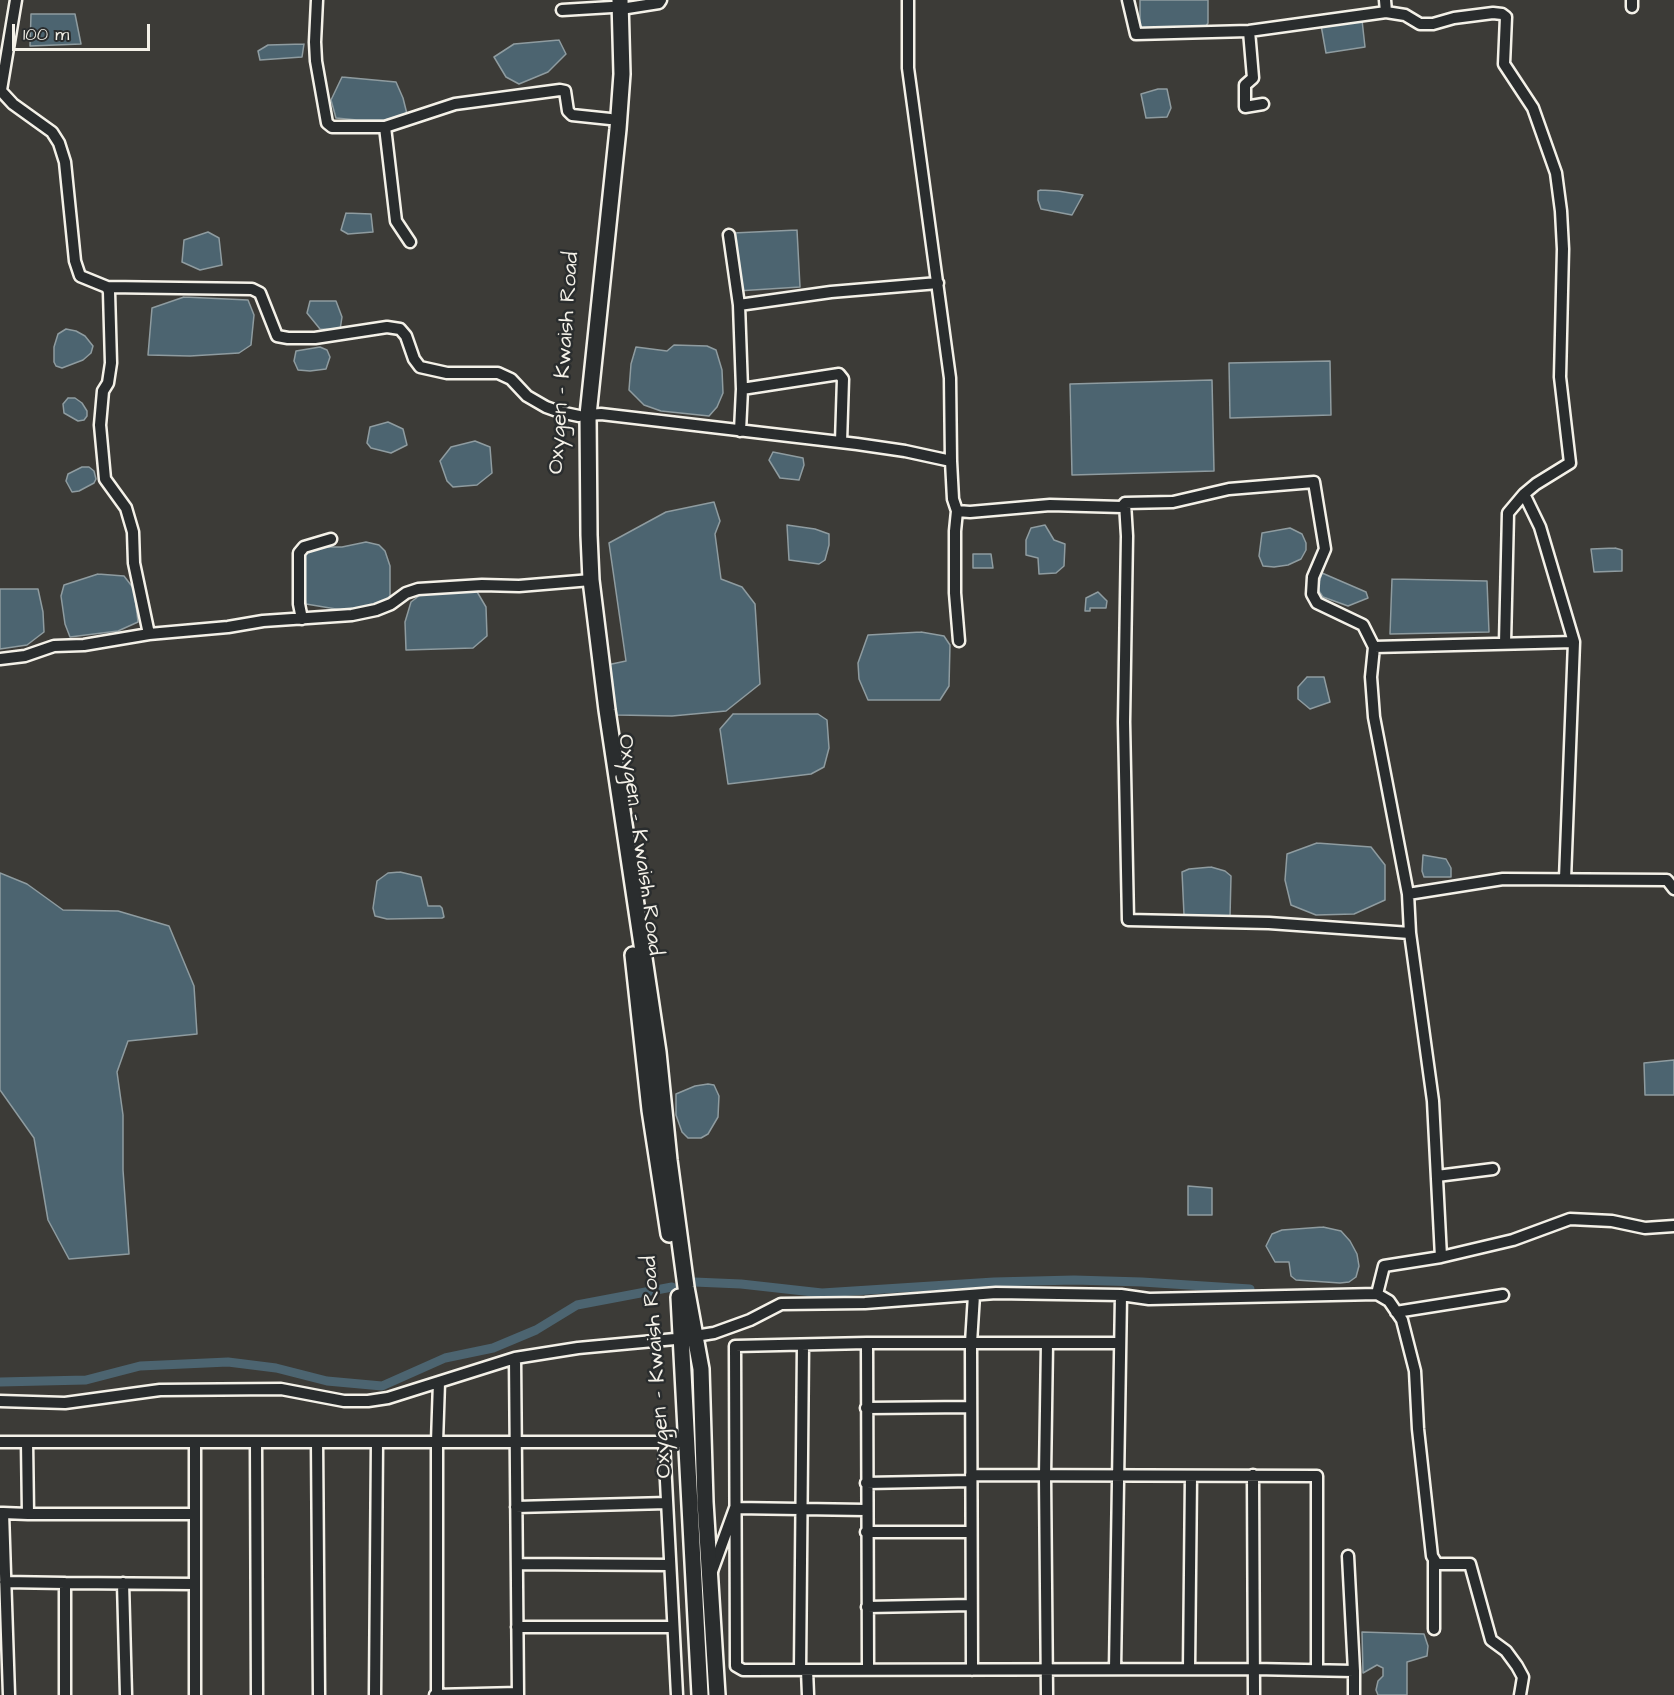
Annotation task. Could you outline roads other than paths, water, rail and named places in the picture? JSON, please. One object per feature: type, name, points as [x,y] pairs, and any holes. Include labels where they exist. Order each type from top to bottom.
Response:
[{"type":"main road","name":"Oxygen - Kwaish Road","points":[[616,4],[610,118],[583,416],[589,535],[586,580],[613,824],[633,960],[651,1120],[688,1337],[701,1369],[705,1502],[717,1695]]},
{"type":"main road","name":"Oxygen - Kwaish Road","points":[[583,416],[619,118],[622,74],[616,4]]},
{"type":"main road","name":"Oxygen - Kwaish Road","points":[[586,580],[658,1052],[685,1289],[688,1337],[687,1442],[700,1695]]},
{"type":"street","points":[[16,0],[0,90],[13,104],[52,132],[60,143],[65,162],[80,276],[107,287],[252,289],[260,293],[277,336],[288,338],[315,338],[387,327],[399,329],[406,336],[414,359],[420,367],[447,373],[498,373],[511,379],[527,396],[560,412],[583,416],[601,414],[841,442],[905,451],[951,461]]},
{"type":"street","points":[[317,0],[315,42],[318,74],[327,123],[332,127],[385,127],[455,104],[560,90],[565,91],[568,111],[572,115],[610,118]]},
{"type":"street","points":[[562,10],[673,0]]},
{"type":"street","points":[[908,0],[909,68],[951,378],[951,461],[953,499],[957,511],[955,593],[959,641]]},
{"type":"street","points":[[1128,0],[1136,34],[1249,31],[1386,12],[1405,15],[1420,24],[1433,24],[1454,18],[1493,13],[1506,17],[1504,64],[1533,108],[1556,173],[1563,249],[1560,377],[1570,463],[1536,483],[1508,513],[1505,644]]},
{"type":"street","points":[[1385,0],[1386,12]]},
{"type":"street","points":[[1249,31],[1253,78],[1245,85],[1245,107],[1263,104]]},
{"type":"street","points":[[385,127],[396,221],[410,242]]},
{"type":"street","points":[[729,235],[739,305],[742,389],[740,431]]},
{"type":"street","points":[[739,305],[831,292],[938,283]]},
{"type":"street","points":[[107,287],[111,363],[108,383],[103,390],[100,426],[105,479],[126,508],[134,532],[134,563],[149,634]]},
{"type":"street","points":[[742,389],[839,374],[843,379],[841,442]]},
{"type":"street","points":[[957,511],[970,512],[1050,505],[1122,507],[1125,503],[1173,502],[1229,489],[1314,482],[1325,549],[1313,577],[1311,594],[1317,603],[1363,625],[1374,647],[1371,677],[1374,717],[1408,894],[1410,933],[1433,1101],[1441,1257]]},
{"type":"street","points":[[1524,494],[1540,527],[1574,642],[1565,879]]},
{"type":"street","points":[[1125,503],[1127,536],[1124,722],[1128,920],[1269,923],[1410,933]]},
{"type":"street","points":[[302,619],[299,604],[299,553],[304,547],[331,539]]},
{"type":"street","points":[[0,658],[25,656],[54,646],[84,645],[149,634],[228,627],[263,621],[352,615],[376,610],[418,589],[482,585],[519,586],[586,580]]},
{"type":"street","points":[[1374,647],[1574,642]]},
{"type":"street","points":[[1408,894],[1503,879],[1667,880],[1674,889]]},
{"type":"street","points":[[1437,1176],[1493,1169]]},
{"type":"street","points":[[1377,1294],[1383,1266],[1441,1257],[1514,1240],[1570,1219],[1612,1221],[1645,1227],[1674,1226]]},
{"type":"street","points":[[0,1401],[65,1403],[160,1390],[281,1389],[344,1401],[368,1401],[388,1398],[514,1358],[578,1348],[714,1333],[750,1320],[781,1304],[865,1303],[996,1293],[1121,1295],[1149,1299],[1377,1294],[1389,1301],[1402,1320],[1414,1371],[1426,1513],[1434,1561],[1434,1629]]},
{"type":"street","points":[[972,1670],[971,1343],[974,1295]]},
{"type":"street","points":[[1115,1669],[1121,1295]]},
{"type":"street","points":[[1396,1312],[1503,1295]]},
{"type":"street","points":[[1119,1343],[867,1343],[735,1346],[736,1666],[742,1670],[1254,1669],[1354,1671]]},
{"type":"street","points":[[867,1343],[868,1670]]},
{"type":"street","points":[[1047,1343],[1045,1476],[1047,1695]]},
{"type":"street","points":[[803,1345],[801,1509],[804,1670],[808,1695]]},
{"type":"street","points":[[439,1382],[436,1695],[518,1694],[514,1358]]},
{"type":"street","points":[[866,1408],[971,1407]]},
{"type":"street","points":[[0,1442],[687,1442]]},
{"type":"street","points":[[27,1442],[28,1514]]},
{"type":"street","points":[[195,1442],[195,1695]]},
{"type":"street","points":[[256,1442],[257,1695]]},
{"type":"street","points":[[317,1442],[319,1695]]},
{"type":"street","points":[[375,1695],[377,1442]]},
{"type":"street","points":[[664,1442],[677,1695]]},
{"type":"street","points":[[866,1483],[1045,1476],[1317,1476],[1317,1670]]},
{"type":"street","points":[[1189,1669],[1191,1476]]},
{"type":"street","points":[[1253,1476],[1254,1695]]},
{"type":"street","points":[[516,1507],[667,1503]]},
{"type":"street","points":[[710,1577],[735,1508]]},
{"type":"street","points":[[735,1508],[866,1510]]},
{"type":"street","points":[[9,1695],[1,1513],[195,1514]]},
{"type":"street","points":[[866,1532],[971,1532]]},
{"type":"street","points":[[1348,1556],[1354,1695]]},
{"type":"street","points":[[1434,1561],[1437,1564],[1470,1564],[1491,1640],[1506,1651],[1523,1677],[1520,1695]]},
{"type":"street","points":[[517,1564],[670,1566]]},
{"type":"street","points":[[5,1582],[195,1584]]},
{"type":"street","points":[[65,1583],[65,1695]]},
{"type":"street","points":[[123,1583],[126,1695]]},
{"type":"street","points":[[867,1607],[972,1605]]},
{"type":"street","points":[[518,1627],[674,1627]]},
{"type":"water","points":[[1140,0],[1208,0],[1208,23],[1206,26],[1140,29]]},
{"type":"water","points":[[31,14],[75,14],[81,44],[30,46]]},
{"type":"water","points":[[1362,20],[1365,47],[1326,53],[1321,25]]},
{"type":"water","points":[[559,40],[566,54],[548,72],[519,84],[506,77],[494,57],[514,44]]},
{"type":"water","points":[[304,44],[302,57],[260,60],[258,51],[268,45]]},
{"type":"water","points":[[342,77],[396,82],[407,114],[385,120],[336,118],[331,100]]},
{"type":"water","points":[[1167,89],[1171,108],[1167,117],[1146,118],[1141,94]]},
{"type":"water","points":[[1038,191],[1083,195],[1072,215],[1041,209]]},
{"type":"water","points":[[346,213],[371,214],[373,232],[348,234],[341,230]]},
{"type":"water","points":[[797,230],[800,287],[737,291],[733,233]]},
{"type":"water","points":[[208,232],[219,238],[222,265],[200,270],[182,262],[184,240]]},
{"type":"water","points":[[184,297],[248,300],[254,315],[251,345],[239,353],[190,356],[148,355],[152,308]]},
{"type":"water","points":[[310,301],[336,301],[342,317],[340,330],[320,329],[307,313]]},
{"type":"water","points":[[66,329],[85,336],[93,346],[91,353],[83,360],[62,368],[56,366],[54,362],[54,347],[58,334]]},
{"type":"water","points":[[674,345],[707,346],[716,350],[722,370],[723,393],[717,407],[709,416],[661,411],[644,405],[629,390],[631,364],[636,347],[667,351]]},
{"type":"water","points":[[320,347],[327,350],[330,357],[326,369],[298,370],[294,361],[296,351]]},
{"type":"water","points":[[1330,361],[1331,415],[1230,418],[1229,363]]},
{"type":"water","points":[[1212,380],[1214,471],[1072,475],[1070,384]]},
{"type":"water","points":[[68,398],[75,398],[82,403],[87,411],[84,420],[78,421],[64,413],[63,404]]},
{"type":"water","points":[[388,422],[403,429],[407,445],[391,453],[371,448],[367,443],[370,427]]},
{"type":"water","points":[[475,441],[490,447],[492,473],[477,485],[453,487],[447,481],[440,461],[451,447]]},
{"type":"water","points":[[773,452],[803,458],[804,465],[799,480],[780,478],[769,460]]},
{"type":"water","points":[[82,467],[89,467],[94,471],[96,479],[94,483],[72,492],[66,481],[68,474]]},
{"type":"water","points":[[714,502],[720,521],[715,534],[721,579],[742,587],[755,604],[760,684],[726,711],[672,716],[617,715],[607,665],[626,661],[609,543],[666,512]]},
{"type":"water","points":[[787,525],[815,529],[829,534],[825,560],[819,564],[789,560]]},
{"type":"water","points":[[1045,525],[1054,540],[1065,544],[1064,566],[1056,573],[1039,574],[1038,558],[1026,555],[1026,540],[1031,528]]},
{"type":"water","points":[[1290,528],[1302,534],[1306,543],[1306,550],[1301,559],[1288,565],[1263,566],[1259,556],[1262,533]]},
{"type":"water","points":[[366,542],[379,545],[385,551],[390,566],[390,596],[385,604],[364,610],[342,610],[306,604],[302,582],[303,553],[320,547],[342,547]]},
{"type":"water","points":[[1591,549],[1622,550],[1622,571],[1594,572]]},
{"type":"water","points":[[973,554],[991,554],[993,568],[973,568]]},
{"type":"water","points":[[1322,573],[1366,592],[1368,598],[1348,606],[1323,597],[1317,588]]},
{"type":"water","points":[[98,574],[124,576],[134,589],[138,622],[118,631],[70,637],[65,624],[61,596],[64,585]]},
{"type":"water","points":[[1392,579],[1487,581],[1489,632],[1390,634]]},
{"type":"water","points":[[0,589],[38,589],[44,632],[27,645],[0,649]]},
{"type":"water","points":[[476,590],[486,607],[487,636],[473,648],[406,650],[405,622],[411,602],[424,592]]},
{"type":"water","points":[[1098,592],[1107,601],[1106,608],[1090,608],[1090,611],[1085,611],[1086,598]]},
{"type":"water","points":[[921,632],[944,636],[950,645],[949,686],[940,700],[868,700],[859,679],[858,663],[868,635]]},
{"type":"water","points":[[1307,677],[1324,677],[1330,702],[1310,709],[1298,699],[1298,687]]},
{"type":"water","points":[[733,714],[818,714],[827,720],[829,748],[824,767],[811,774],[728,784],[720,729]]},
{"type":"water","points":[[1317,843],[1371,847],[1385,865],[1385,900],[1354,914],[1316,915],[1291,905],[1285,880],[1287,854]]},
{"type":"water","points":[[1423,855],[1446,859],[1451,868],[1451,877],[1424,877]]},
{"type":"water","points":[[1211,867],[1225,871],[1231,876],[1230,917],[1184,915],[1182,872]]},
{"type":"water","points":[[400,872],[421,877],[428,906],[440,906],[444,917],[387,919],[375,916],[373,908],[377,881],[388,873]]},
{"type":"water","points":[[0,873],[27,884],[63,910],[118,911],[169,926],[194,986],[197,1034],[128,1041],[117,1072],[123,1115],[123,1170],[129,1254],[69,1259],[48,1220],[34,1138],[0,1090]]},
{"type":"water","points":[[1674,1060],[1674,1095],[1645,1095],[1644,1063]]},
{"type":"water","points":[[714,1085],[719,1096],[718,1117],[708,1134],[701,1138],[688,1138],[682,1132],[676,1115],[676,1094],[695,1086]]},
{"type":"water","points":[[1188,1186],[1212,1188],[1212,1215],[1188,1215]]},
{"type":"water","points":[[1323,1227],[1341,1231],[1357,1254],[1359,1266],[1356,1277],[1349,1282],[1296,1280],[1291,1276],[1289,1262],[1275,1262],[1266,1246],[1272,1234],[1282,1230]]},
{"type":"water","points":[[1362,1632],[1424,1634],[1428,1646],[1427,1656],[1407,1662],[1407,1695],[1378,1695],[1376,1690],[1378,1681],[1383,1676],[1383,1668],[1377,1665],[1363,1673]]},
{"type":"waterway","points":[[694,1282],[741,1284],[822,1293],[994,1282],[1074,1280],[1250,1289]]},
{"type":"waterway","points":[[0,1382],[86,1380],[140,1366],[228,1362],[276,1368],[327,1381],[382,1386],[445,1358],[493,1348],[536,1330],[577,1305],[672,1287]]}]
